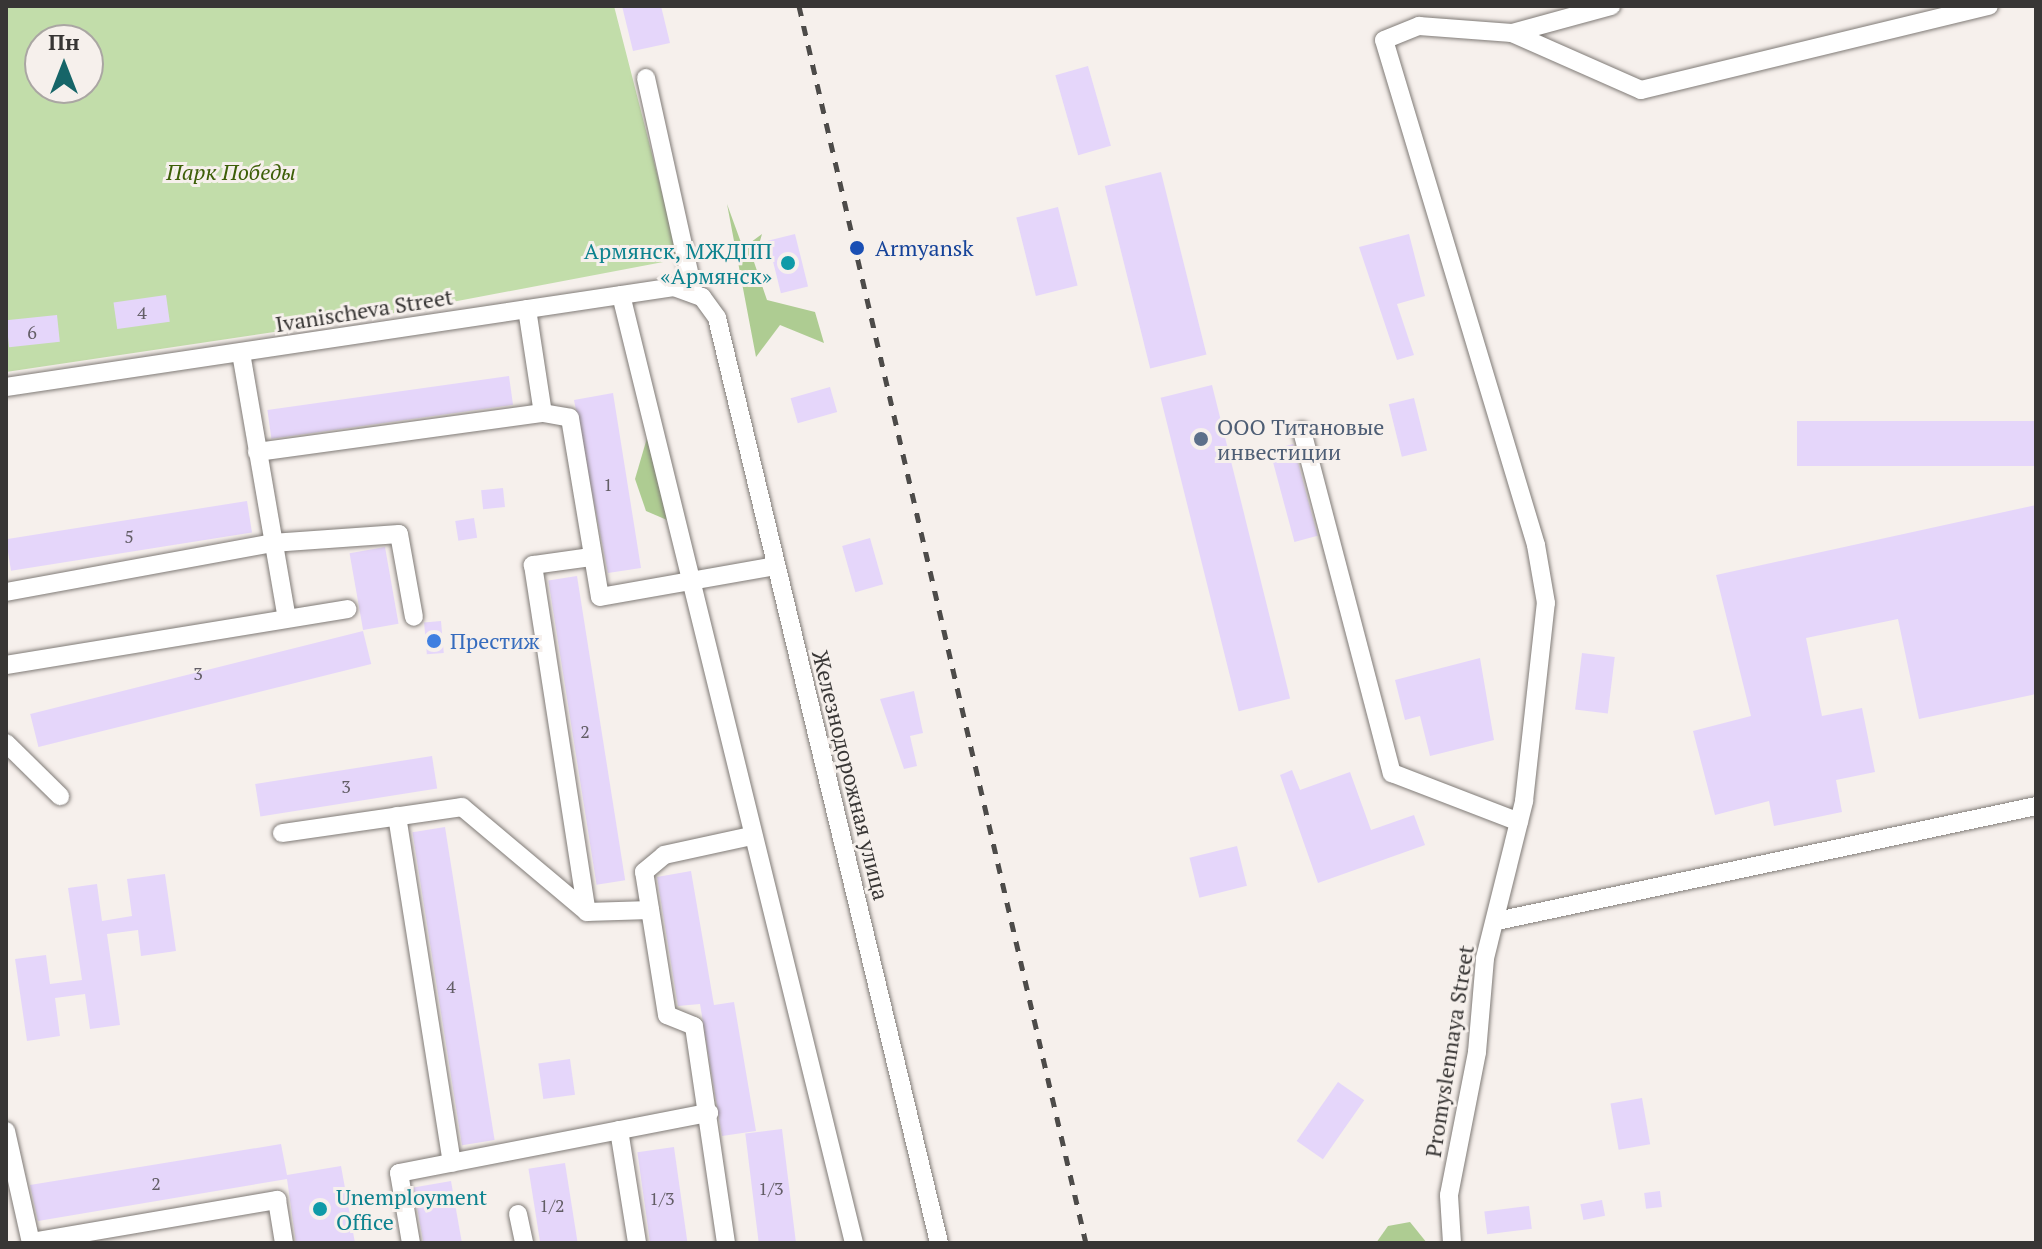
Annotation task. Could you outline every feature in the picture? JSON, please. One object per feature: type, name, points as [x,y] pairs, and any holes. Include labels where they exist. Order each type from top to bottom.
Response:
[{"type":"street","points":[[1512,33],[1611,6]]},
{"type":"street","points":[[1512,33],[1641,90],[1989,6]]},
{"type":"street","name":"Promyslennaya Street","points":[[1452,1243],[1449,1195],[1477,1052],[1485,958],[1497,921],[1519,822],[1546,603],[1536,545],[1384,40],[1419,26],[1512,33]]},
{"type":"street","points":[[646,78],[694,294]]},
{"type":"street","name":"Ivanischeva Street","points":[[6,387],[674,287],[694,294]]},
{"type":"street","name":"Железнодорожная улица","points":[[694,294],[717,318],[939,1243]]},
{"type":"street","points":[[621,295],[751,836],[854,1243]]},
{"type":"street","points":[[527,309],[543,413]]},
{"type":"street","points":[[241,353],[287,618]]},
{"type":"street","points":[[257,452],[543,413],[570,418],[600,597],[776,566]]},
{"type":"street","points":[[1302,431],[1392,773],[1519,822]]},
{"type":"street","points":[[6,592],[272,543],[399,534],[414,617]]},
{"type":"street","points":[[587,912],[533,565],[591,557]]},
{"type":"street","points":[[6,665],[347,609]]},
{"type":"street","points":[[6,743],[60,796]]},
{"type":"street","points":[[1497,921],[2036,806]]},
{"type":"street","points":[[282,833],[462,807],[587,912],[650,910]]},
{"type":"street","points":[[397,816],[452,1163]]},
{"type":"street","points":[[726,1243],[694,1026],[667,1015],[644,872],[650,861],[751,836]]},
{"type":"street","points":[[411,1243],[399,1173],[709,1113]]},
{"type":"street","points":[[619,1130],[637,1243]]},
{"type":"street","points":[[6,1131],[31,1242],[277,1200],[284,1243]]},
{"type":"street","points":[[518,1214],[524,1243]]},
{"type":"green space","name":"Парк Победы","points":[[6,6],[614,6],[679,259],[368,318],[6,372]]},
{"type":"green space","points":[[727,204],[743,248],[762,234],[754,262],[767,300],[815,312],[824,343],[780,325],[756,357]]},
{"type":"green space","points":[[647,438],[667,520],[646,511],[635,479]]},
{"type":"green space","points":[[1410,1222],[1427,1243],[1376,1243],[1388,1226]]},
{"type":"building","points":[[622,6],[661,6],[670,43],[633,51]]},
{"type":"building","points":[[1088,66],[1111,146],[1078,155],[1055,75]]},
{"type":"building","points":[[1161,172],[1206,354],[1150,368],[1105,186]]},
{"type":"building","points":[[1058,207],[1078,286],[1036,296],[1016,217]]},
{"type":"building","name":"Армянск, МЖДПП «Армянск»","points":[[795,234],[808,286],[781,293],[768,241]]},
{"type":"building","points":[[1409,234],[1425,296],[1397,304],[1414,355],[1397,360],[1359,247]]},
{"type":"building","points":[[166,295],[170,322],[117,329],[114,302]]},
{"type":"building","points":[[57,315],[60,342],[9,347],[6,320]]},
{"type":"building","points":[[509,376],[513,405],[271,439],[267,410]]},
{"type":"building","points":[[1212,385],[1290,698],[1239,711],[1161,398]]},
{"type":"building","points":[[830,387],[837,412],[798,423],[791,398]]},
{"type":"building","points":[[613,393],[641,568],[608,573],[574,400]]},
{"type":"building","points":[[1414,398],[1427,450],[1402,457],[1389,404]]},
{"type":"building","points":[[1797,421],[2036,421],[2036,466],[1797,466]]},
{"type":"building","points":[[1293,444],[1318,536],[1294,542],[1270,450]]},
{"type":"building","points":[[503,488],[505,507],[483,509],[481,490]]},
{"type":"building","points":[[247,501],[252,533],[11,571],[6,539]]},
{"type":"building","points":[[2036,505],[2036,694],[1919,719],[1898,619],[1806,638],[1822,716],[1862,708],[1875,772],[1836,780],[1842,812],[1774,826],[1769,801],[1715,815],[1693,731],[1751,716],[1716,575]]},
{"type":"building","points":[[474,518],[477,538],[458,541],[455,521]]},
{"type":"building","points":[[870,538],[883,584],[855,592],[842,546]]},
{"type":"building","points":[[385,547],[399,624],[363,630],[350,553]]},
{"type":"building","points":[[577,576],[625,880],[597,885],[548,581]]},
{"type":"building","points":[[441,621],[444,653],[427,654],[424,622]]},
{"type":"building","points":[[363,631],[371,664],[38,747],[30,714]]},
{"type":"building","points":[[1582,653],[1615,657],[1608,714],[1575,710]]},
{"type":"building","points":[[1480,658],[1494,740],[1430,756],[1420,716],[1405,720],[1395,680]]},
{"type":"building","points":[[914,691],[923,733],[910,736],[917,766],[904,769],[880,699]]},
{"type":"building","points":[[432,756],[437,789],[260,817],[255,784]]},
{"type":"building","points":[[1292,770],[1300,790],[1350,772],[1371,830],[1414,815],[1425,845],[1318,883],[1280,775]]},
{"type":"building","points":[[445,827],[495,1140],[462,1145],[412,832]]},
{"type":"building","points":[[1237,846],[1247,886],[1199,898],[1189,858]]},
{"type":"building","points":[[691,871],[714,1005],[734,1002],[756,1131],[722,1136],[700,1004],[678,1006],[657,877]]},
{"type":"building","points":[[165,874],[176,951],[141,956],[138,930],[107,934],[120,1025],[90,1029],[85,994],[55,998],[60,1036],[27,1041],[15,959],[46,955],[50,984],[82,980],[68,888],[97,884],[102,921],[132,916],[127,879]]},
{"type":"building","points":[[570,1059],[575,1095],[543,1099],[538,1063]]},
{"type":"building","points":[[1338,1082],[1364,1100],[1323,1159],[1297,1141]]},
{"type":"building","points":[[1642,1098],[1650,1144],[1619,1150],[1610,1104]]},
{"type":"building","points":[[782,1129],[796,1243],[759,1243],[745,1134]]},
{"type":"building","points":[[281,1144],[287,1175],[341,1166],[355,1243],[296,1243],[287,1179],[38,1221],[30,1185]]},
{"type":"building","points":[[674,1147],[687,1243],[650,1243],[637,1152]]},
{"type":"building","points":[[565,1163],[578,1243],[540,1243],[528,1169]]},
{"type":"building","points":[[451,1181],[462,1243],[423,1243],[414,1188]]},
{"type":"building","points":[[1660,1191],[1662,1207],[1646,1209],[1644,1193]]},
{"type":"building","points":[[1602,1200],[1605,1216],[1583,1220],[1580,1204]]},
{"type":"building","points":[[1529,1206],[1532,1229],[1487,1234],[1484,1211]]},
{"type":"railway","points":[[799,6],[1086,1243]]},
{"type":"place","name":"Armyansk","points":[[857,248]]},
{"type":"place","name":"Армянск, МЖДПП «Армянск»","points":[[788,263]]},
{"type":"place","name":"ООО Титановые инвестиции","points":[[1201,439]]},
{"type":"place","name":"Престиж","points":[[434,641]]},
{"type":"place","name":"Unemployment Office","points":[[320,1209]]}]
